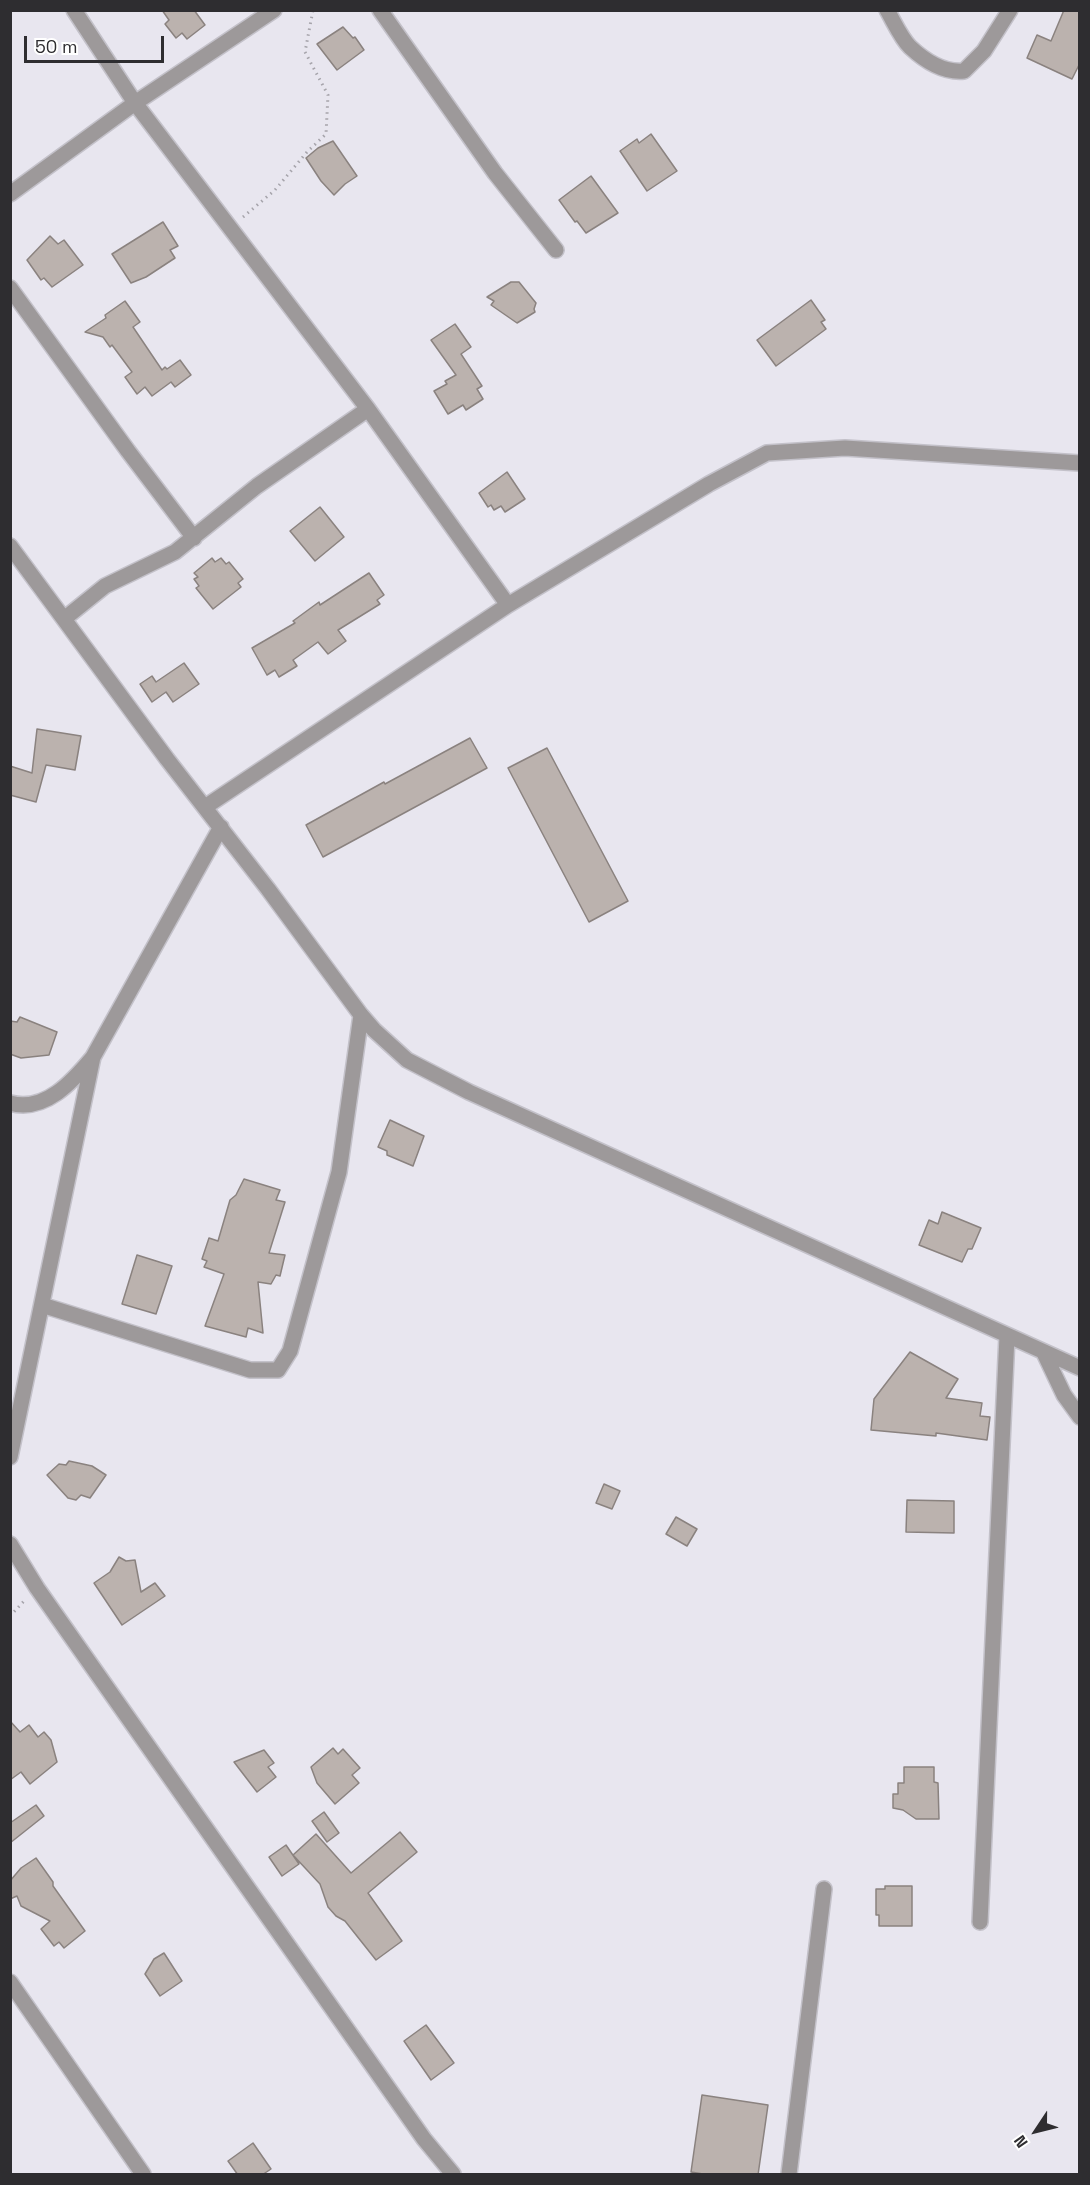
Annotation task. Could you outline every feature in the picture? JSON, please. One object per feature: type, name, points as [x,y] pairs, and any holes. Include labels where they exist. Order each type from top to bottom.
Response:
[{"type":"street","points":[[74,10],[135,103],[368,408],[508,605]]},
{"type":"street","points":[[10,194],[135,103],[274,10]]},
{"type":"street","points":[[380,10],[495,173],[556,250]]},
{"type":"street","points":[[887,10],[909,46],[943,69],[955,72],[964,71],[984,51],[1010,10]]},
{"type":"street","points":[[10,288],[194,538]]},
{"type":"street","points":[[64,619],[105,586],[174,552],[257,486],[368,408]]},
{"type":"street","points":[[205,807],[508,605],[709,484],[767,453],[845,448],[1080,463]]},
{"type":"street","points":[[10,546],[167,759],[221,827],[361,1015],[407,1060],[469,1092],[1080,1368]]},
{"type":"street","points":[[10,1103],[22,1106],[49,1098],[72,1082],[93,1057],[221,827]]},
{"type":"street","points":[[42,1305],[250,1370],[278,1370],[290,1351],[339,1172],[361,1015]]},
{"type":"street","points":[[10,1457],[93,1057]]},
{"type":"street","points":[[980,1922],[1006,1336]]},
{"type":"street","points":[[1044,1353],[1064,1395],[1080,1417]]},
{"type":"street","points":[[10,1544],[37,1588],[424,2139],[453,2175]]},
{"type":"street","points":[[789,2175],[824,1890]]},
{"type":"street","points":[[10,1982],[142,2175]]},
{"type":"path","points":[[230,228],[275,190],[326,134],[328,95],[305,52],[313,10]]},
{"type":"path","points":[[10,1616],[37,1588]]},
{"type":"building","points":[[162,10],[194,10],[205,25],[187,39],[182,33],[176,38],[165,24],[169,20]]},
{"type":"building","points":[[1064,10],[1080,10],[1080,63],[1072,79],[1027,58],[1037,35],[1051,41]]},
{"type":"building","points":[[343,27],[353,38],[355,37],[364,50],[337,70],[317,44]]},
{"type":"building","points":[[651,134],[677,171],[647,191],[620,151],[637,139],[639,143]]},
{"type":"building","points":[[333,141],[357,176],[334,195],[321,181],[306,158],[318,148]]},
{"type":"building","points":[[591,176],[618,213],[586,233],[559,200]]},
{"type":"building","points":[[163,222],[178,246],[170,250],[175,258],[146,277],[131,283],[112,254]]},
{"type":"building","points":[[50,236],[58,244],[64,240],[83,265],[52,287],[44,278],[41,280],[27,260]]},
{"type":"building","points":[[511,282],[519,282],[536,303],[535,312],[517,323],[491,305],[494,301],[487,297]]},
{"type":"building","points":[[811,300],[825,320],[821,322],[826,329],[776,366],[757,340]]},
{"type":"building","points":[[125,301],[140,322],[133,327],[162,370],[180,360],[191,375],[175,387],[171,382],[152,396],[145,387],[137,394],[125,377],[132,372],[112,345],[110,347],[103,337],[85,332]]},
{"type":"building","points":[[455,324],[471,347],[461,354],[482,386],[477,389],[483,399],[466,410],[463,405],[448,414],[434,391],[447,384],[445,381],[456,375],[431,340]]},
{"type":"building","points":[[507,472],[525,499],[505,512],[501,506],[494,510],[491,505],[488,507],[479,493]]},
{"type":"building","points":[[320,507],[344,537],[315,561],[290,531]]},
{"type":"building","points":[[212,558],[215,562],[221,558],[226,564],[229,562],[243,579],[238,583],[241,587],[213,609],[196,588],[199,586],[194,579],[198,577],[194,573]]},
{"type":"building","points":[[369,573],[384,595],[377,600],[380,604],[338,630],[346,641],[328,654],[318,642],[293,660],[297,666],[279,677],[275,670],[267,675],[252,648],[295,623],[293,621],[319,602],[320,605]]},
{"type":"building","points":[[184,663],[199,684],[173,702],[166,692],[152,702],[140,684],[152,676],[156,682]]},
{"type":"building","points":[[37,729],[81,736],[75,770],[46,765],[36,802],[10,795],[10,766],[32,773]]},
{"type":"building","points":[[470,738],[487,768],[323,857],[306,825]]},
{"type":"building","points":[[547,748],[628,901],[589,922],[508,768]]},
{"type":"building","points":[[20,1017],[57,1032],[49,1055],[21,1058],[10,1054],[10,1021],[17,1022]]},
{"type":"building","points":[[390,1120],[424,1136],[413,1166],[387,1155],[387,1151],[378,1147]]},
{"type":"building","points":[[244,1179],[280,1190],[276,1200],[285,1202],[269,1253],[285,1255],[280,1276],[276,1275],[271,1284],[258,1282],[263,1333],[248,1328],[246,1337],[205,1326],[224,1274],[204,1267],[207,1261],[202,1259],[209,1238],[218,1241],[230,1200],[236,1195]]},
{"type":"building","points":[[942,1212],[981,1228],[972,1249],[968,1249],[962,1262],[919,1245],[929,1220],[938,1224]]},
{"type":"building","points":[[137,1255],[172,1266],[156,1314],[122,1304]]},
{"type":"building","points":[[910,1352],[958,1379],[946,1398],[982,1403],[980,1416],[990,1417],[987,1440],[936,1433],[936,1436],[871,1430],[874,1399]]},
{"type":"building","points":[[69,1461],[92,1466],[106,1475],[90,1498],[81,1495],[76,1500],[68,1498],[47,1475],[59,1464],[66,1465]]},
{"type":"building","points":[[604,1484],[620,1491],[612,1509],[596,1503]]},
{"type":"building","points":[[907,1500],[954,1501],[954,1533],[906,1532]]},
{"type":"building","points":[[676,1517],[697,1529],[687,1546],[666,1534]]},
{"type":"building","points":[[119,1557],[126,1561],[135,1560],[141,1592],[155,1583],[165,1596],[122,1625],[94,1583],[110,1572]]},
{"type":"building","points":[[10,1721],[20,1732],[29,1725],[38,1737],[44,1732],[51,1740],[57,1762],[30,1784],[21,1772],[10,1780]]},
{"type":"building","points":[[333,1748],[338,1754],[343,1749],[360,1768],[352,1775],[359,1783],[335,1804],[317,1783],[311,1767]]},
{"type":"building","points":[[264,1750],[274,1763],[268,1767],[276,1777],[257,1792],[234,1762]]},
{"type":"building","points":[[904,1767],[934,1767],[934,1782],[938,1783],[939,1819],[916,1819],[903,1810],[893,1808],[893,1794],[898,1794],[898,1783],[904,1783]]},
{"type":"building","points":[[36,1805],[44,1816],[10,1843],[10,1823]]},
{"type":"building","points":[[324,1812],[339,1833],[327,1842],[312,1821]]},
{"type":"building","points":[[400,1832],[417,1852],[368,1893],[402,1941],[376,1960],[345,1921],[336,1916],[328,1907],[320,1884],[293,1855],[316,1834],[351,1873]]},
{"type":"building","points":[[286,1845],[299,1864],[282,1876],[269,1857]]},
{"type":"building","points":[[36,1858],[85,1931],[64,1948],[59,1942],[54,1946],[41,1929],[50,1921],[21,1906],[17,1896],[10,1899],[10,1881],[21,1868]]},
{"type":"building","points":[[885,1886],[912,1886],[912,1926],[879,1926],[879,1915],[876,1915],[876,1889],[885,1889]]},
{"type":"building","points":[[164,1953],[182,1981],[160,1996],[145,1974],[154,1959]]},
{"type":"building","points":[[426,2025],[454,2063],[431,2080],[404,2041]]},
{"type":"building","points":[[702,2095],[768,2105],[758,2175],[709,2175],[691,2172]]},
{"type":"building","points":[[253,2143],[271,2169],[262,2175],[238,2175],[228,2161]]}]
